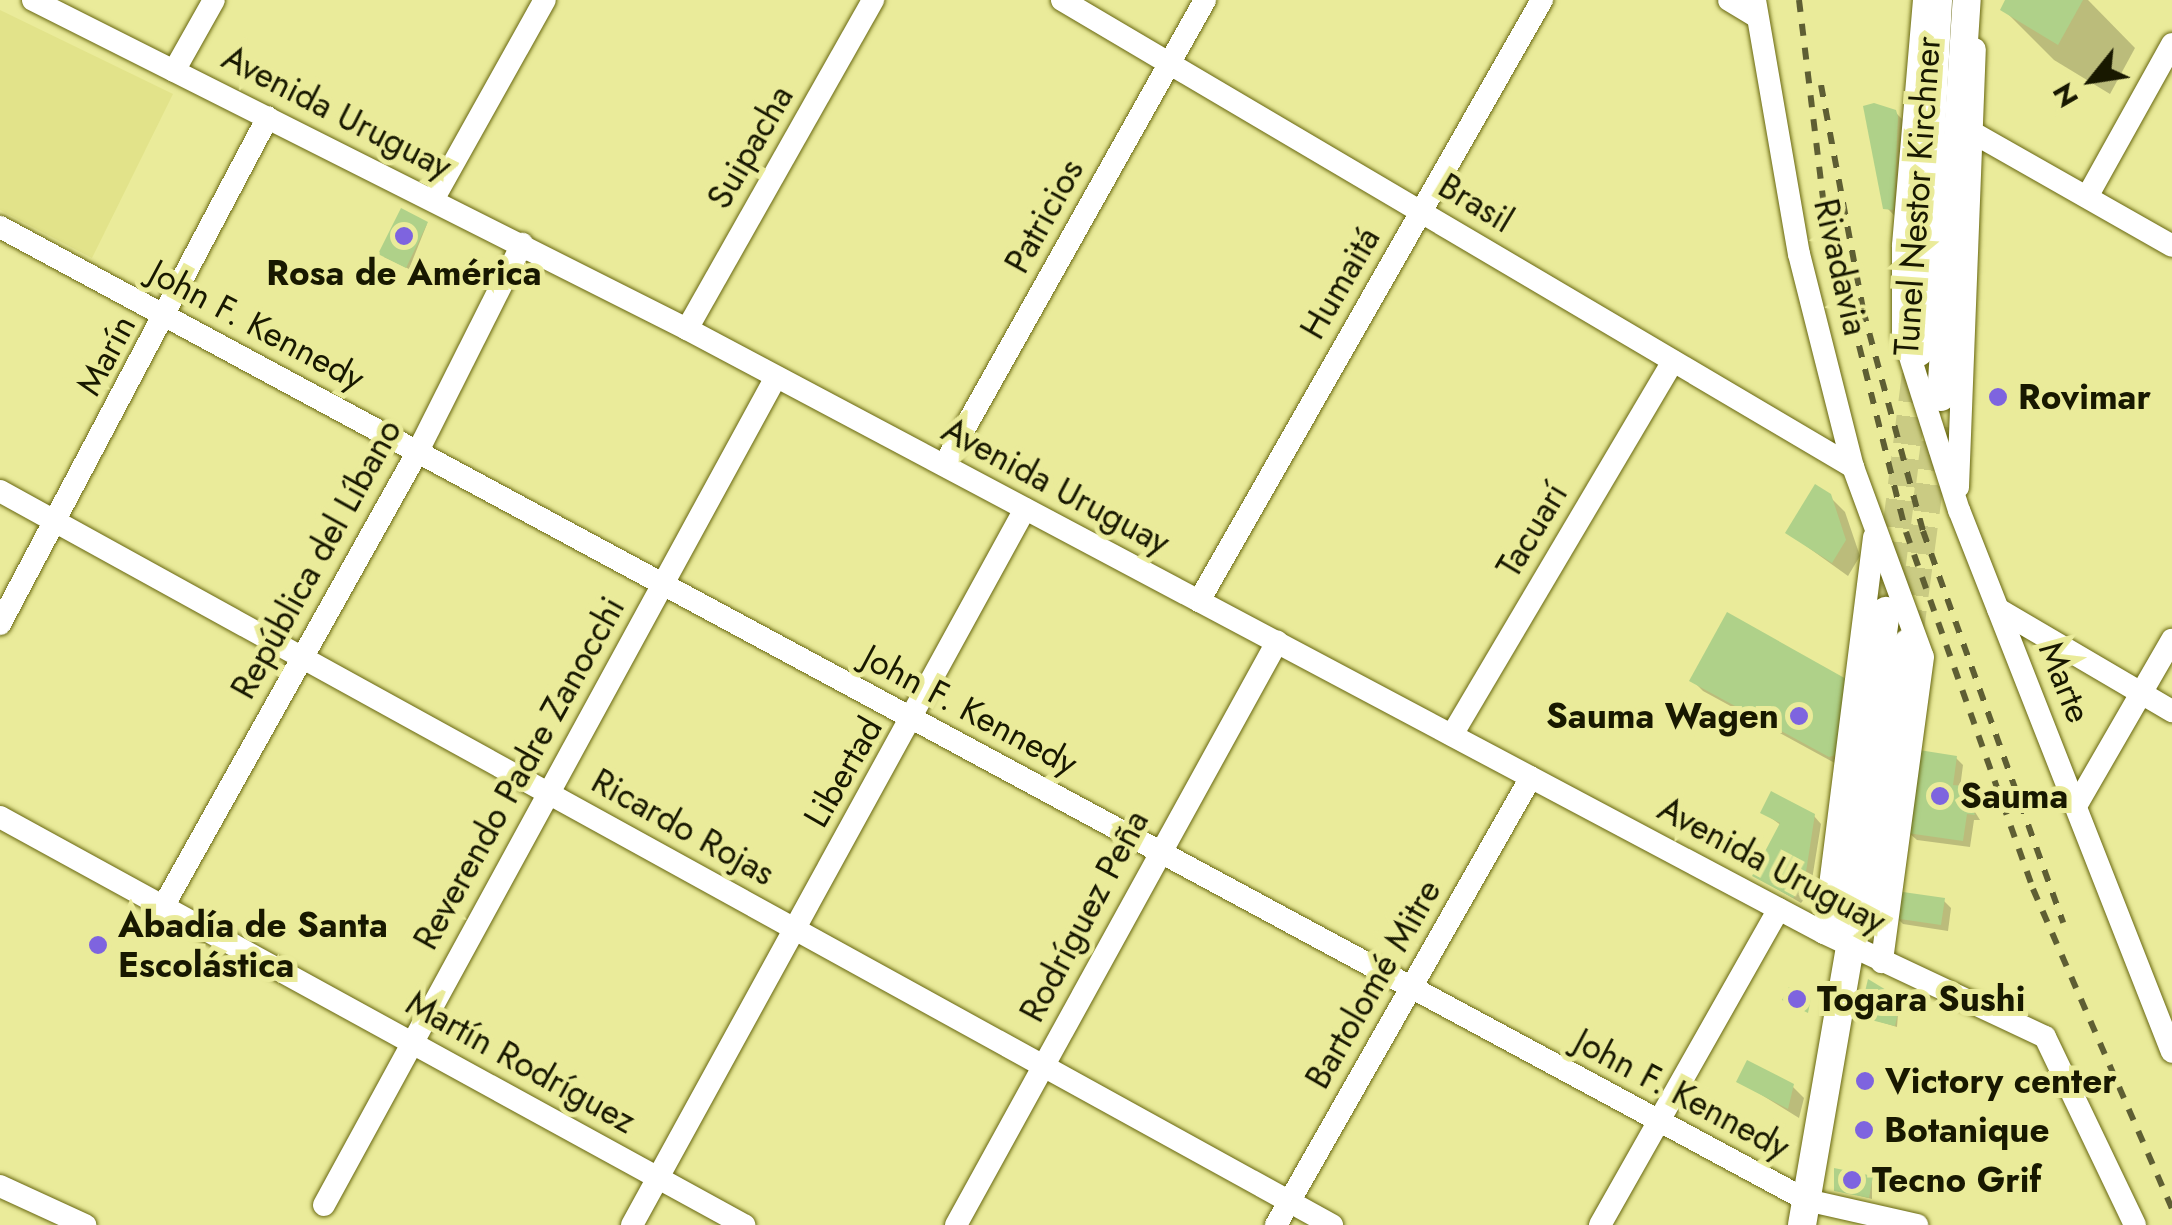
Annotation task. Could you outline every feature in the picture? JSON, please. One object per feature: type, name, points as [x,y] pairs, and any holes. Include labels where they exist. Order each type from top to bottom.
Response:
[{"type":"main road","name":"Tunel Nestor Kirchner","points":[[1911,344],[1938,0]]},
{"type":"main road","name":"Tunel Nestor Kirchner","points":[[1941,404],[1971,0]]},
{"type":"main road","points":[[1850,946],[1846,896],[1886,610]]},
{"type":"main road","points":[[1804,1213],[1850,946],[1870,897],[1915,650]]},
{"type":"street","name":"Avenida Uruguay","points":[[33,0],[687,329],[1824,933],[2045,1037],[2135,1225]]},
{"type":"street","points":[[174,70],[214,0]]},
{"type":"street","points":[[433,200],[545,0]]},
{"type":"street","name":"Suipacha","points":[[687,329],[874,0]]},
{"type":"street","name":"Brasil","points":[[1062,0],[1853,467]]},
{"type":"street","name":"Patricios","points":[[944,466],[1204,0]]},
{"type":"street","name":"Humaitá","points":[[1200,602],[1542,0]]},
{"type":"street","points":[[1729,0],[1755,8]]},
{"type":"street","name":"Marte","points":[[1924,0],[1903,246],[1911,344],[1941,404],[1959,510],[2172,1052]]},
{"type":"street","points":[[1959,510],[1941,404],[1977,135],[1971,0]]},
{"type":"street","name":"Rivadavia","points":[[1755,8],[1799,254],[1853,467],[1915,650]]},
{"type":"street","points":[[2086,197],[2172,44]]},
{"type":"street","name":"Marín","points":[[0,624],[167,316],[268,117]]},
{"type":"street","points":[[1977,135],[2172,246]]},
{"type":"street","name":"John F. Kennedy","points":[[0,227],[1658,1122],[1804,1213],[1917,1225]]},
{"type":"street","name":"República del Líbano","points":[[164,904],[418,452],[522,244]]},
{"type":"street","name":"Tacuarí","points":[[1452,735],[1673,361]]},
{"type":"street","name":"Reverendo Padre Zanocchi","points":[[324,1205],[410,1041],[776,376]]},
{"type":"street","name":"Ricardo Rojas","points":[[0,491],[1332,1225]]},
{"type":"street","name":"Libertad","points":[[632,1225],[794,928],[914,720],[1025,509]]},
{"type":"street","points":[[1824,933],[1875,534]]},
{"type":"street","points":[[1998,609],[2172,711]]},
{"type":"street","points":[[2076,806],[2172,640]]},
{"type":"street","name":"Rodríguez Peña","points":[[956,1225],[1276,642]]},
{"type":"street","points":[[1882,962],[1915,650]]},
{"type":"street","name":"Bartolomé Mitre","points":[[1276,1225],[1531,777]]},
{"type":"street","name":"Martín Rodríguez","points":[[0,817],[744,1225]]},
{"type":"street","points":[[1600,1225],[1779,909]]},
{"type":"street","points":[[0,1186],[85,1225]]},
{"type":"shaded area","points":[[0,10],[173,94],[92,258],[0,210]]},
{"type":"building","points":[[2005,0],[2083,0],[2058,45],[2000,10]]},
{"type":"building","points":[[1874,103],[1896,110],[1898,117],[1894,210],[1883,209],[1863,106]]},
{"type":"building","name":"Rosa de América","points":[[401,208],[428,222],[406,268],[378,254]]},
{"type":"building","points":[[1815,484],[1831,494],[1846,540],[1832,563],[1785,533]]},
{"type":"building","name":"Sauma Wagen","points":[[1727,612],[1848,680],[1839,754],[1829,757],[1689,681]]},
{"type":"building","points":[[1919,750],[1957,756],[1953,785],[1964,786],[1975,815],[1967,814],[1963,841],[1907,833]]},
{"type":"building","points":[[1771,791],[1815,814],[1804,885],[1793,898],[1752,876],[1780,823],[1760,813]]},
{"type":"building","points":[[1896,891],[1945,898],[1941,925],[1893,918]]},
{"type":"building","points":[[1868,979],[1901,999],[1895,1026],[1859,1017]]},
{"type":"building","name":"Togara Sushi","points":[[1789,987],[1811,998],[1808,1013],[1782,1000]]},
{"type":"building","points":[[1747,1060],[1794,1084],[1788,1109],[1736,1082]]},
{"type":"building","name":"Tecno Grif","points":[[1834,1168],[1873,1176],[1869,1198],[1834,1191]]},
{"type":"tunnel","points":[[1886,611],[1917,364]]},
{"type":"tunnel","points":[[1909,637],[1937,426]]},
{"type":"railway","points":[[1799,0],[1824,206],[1906,532],[2033,889],[2172,1208]]},
{"type":"railway","points":[[1821,85],[1863,310],[1923,531],[2063,923]]},
{"type":"place","name":"Rosa de América","points":[[404,236]]},
{"type":"place","name":"Rovimar","points":[[1998,397]]},
{"type":"place","name":"Sauma Wagen","points":[[1799,716]]},
{"type":"place","name":"Sauma","points":[[1940,796]]},
{"type":"place","name":"Abadía de Santa Escolástica","points":[[98,945]]},
{"type":"place","name":"Togara Sushi","points":[[1797,999]]},
{"type":"place","name":"Victory center","points":[[1865,1081]]},
{"type":"place","name":"Botanique","points":[[1864,1130]]},
{"type":"place","name":"Tecno Grif","points":[[1852,1180]]}]
